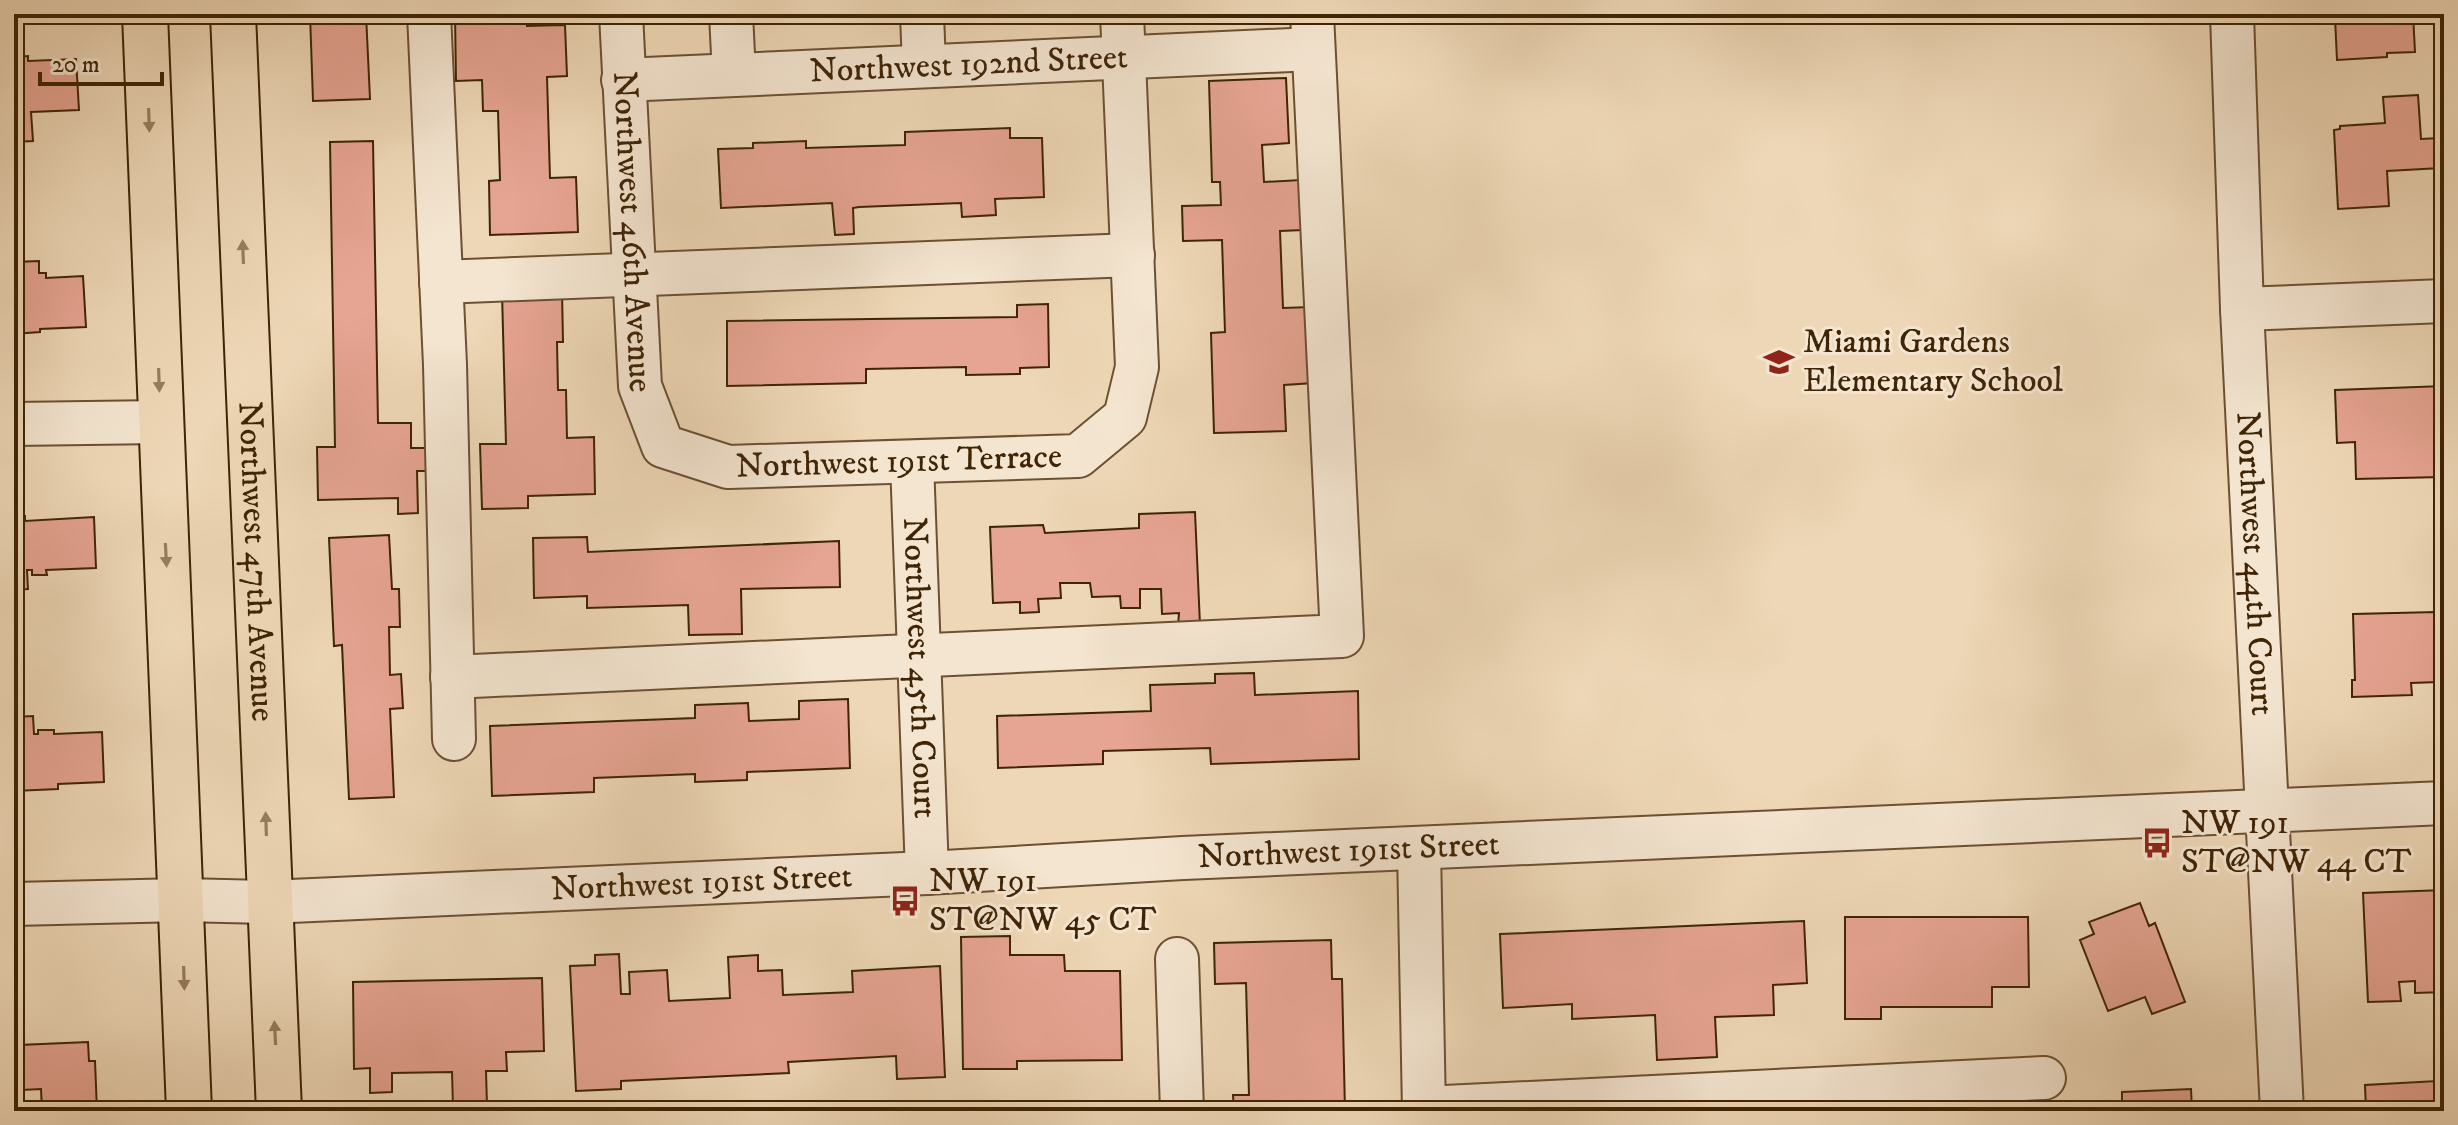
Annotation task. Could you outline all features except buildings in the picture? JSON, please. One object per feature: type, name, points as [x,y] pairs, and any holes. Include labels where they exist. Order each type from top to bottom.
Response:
[{"type":"main road","points":[[145,14],[189,1111]]},
{"type":"main road","points":[[210,14],[235,60]]},
{"type":"main road","name":"Northwest 47th Avenue","points":[[233,14],[279,1111]]},
{"type":"street","points":[[429,14],[441,282],[454,739]]},
{"type":"street","name":"Northwest 46th Avenue","points":[[621,14],[640,386],[663,446]]},
{"type":"street","points":[[731,14],[734,75]]},
{"type":"street","points":[[922,14],[924,66]]},
{"type":"street","points":[[441,282],[1133,255],[1122,14]]},
{"type":"street","name":"Northwest 44th Court","points":[[2232,14],[2242,309],[2282,1111]]},
{"type":"street","points":[[452,677],[1342,636],[1312,31]]},
{"type":"street","name":"Northwest 192nd Street","points":[[623,80],[1124,57],[1312,31]]},
{"type":"street","name":"Northwest 191st Terrace","points":[[663,446],[728,467],[1078,456],[1125,417],[1137,367],[1133,255]]},
{"type":"street","points":[[2242,309],[2444,301]]},
{"type":"street","points":[[14,424],[160,422]]},
{"type":"street","name":"Northwest 45th Court","points":[[912,462],[927,873]]},
{"type":"street","name":"Northwest 191st Street","points":[[14,904],[182,900],[268,902],[2444,803]]},
{"type":"street","points":[[1419,849],[1424,1110],[2044,1078]]},
{"type":"street","points":[[1177,959],[1182,1111]]},
{"type":"place","name":"Miami Gardens Elementary School","points":[[1779,362]]},
{"type":"place","name":"NW 191 ST@NW 44 CT","points":[[2157,843]]},
{"type":"place","name":"NW 191 ST@NW 45 CT","points":[[905,901]]}]
